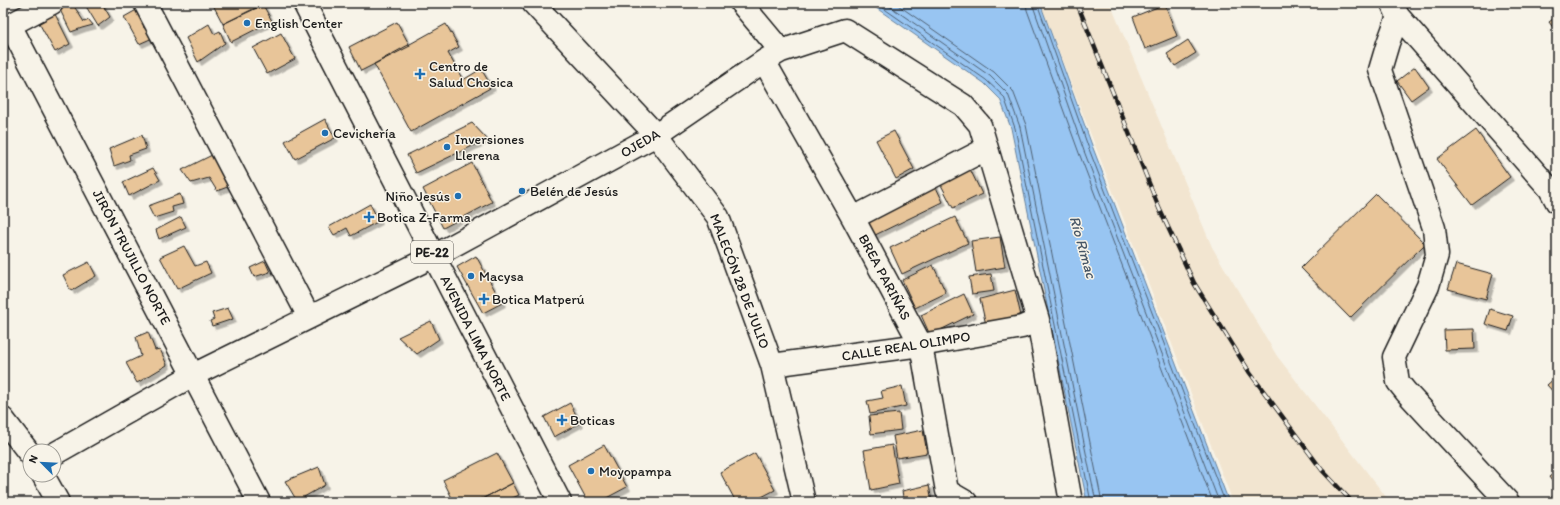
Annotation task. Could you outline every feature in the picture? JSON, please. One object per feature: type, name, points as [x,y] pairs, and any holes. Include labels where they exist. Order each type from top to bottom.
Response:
[{"type":"main road","points":[[6,18],[52,3]]},
{"type":"main road","points":[[145,3],[309,318]]},
{"type":"main road","name":"AVENIDA LIMA NORTE","points":[[304,3],[560,502]]},
{"type":"main road","name":"MALECÓN 28 DE JULIO","points":[[533,3],[656,135],[718,217],[772,365],[804,502]]},
{"type":"main road","name":"BREA PARIÑAS","points":[[741,3],[772,56],[853,218],[921,345],[947,491],[966,502]]},
{"type":"main road","points":[[1396,9],[1555,188]]},
{"type":"main road","points":[[1396,9],[1380,70],[1434,228],[1437,255],[1428,286],[1394,357],[1398,382],[1508,502]]},
{"type":"main road","name":"JIRÓN TRUJILLO NORTE","points":[[6,18],[260,502]]},
{"type":"main road","name":"OJEDA","points":[[62,449],[194,375],[434,256],[656,135],[772,56],[845,30],[963,105],[980,125],[986,149]]},
{"type":"main road","points":[[853,218],[986,149],[1038,320],[1071,502]]},
{"type":"main road","name":"CALLE REAL OLIMPO","points":[[772,365],[921,345],[1022,327],[1038,320]]},
{"type":"main road","points":[[3,419],[22,444]]},
{"type":"main road","points":[[47,483],[58,502]]},
{"type":"shaded area","points":[[1040,3],[1110,3],[1212,247],[1277,356],[1390,502],[1233,502]]},
{"type":"water","name":"Río Rímac","points":[[869,3],[1040,3],[1093,148],[1229,502],[1087,502],[1011,128],[1000,99],[984,83]]},
{"type":"building","points":[[62,3],[69,3],[70,7],[74,6],[84,22],[89,20],[93,25],[71,32],[58,6]]},
{"type":"building","points":[[84,3],[102,3],[110,17],[98,26]]},
{"type":"building","points":[[212,3],[265,3],[223,24]]},
{"type":"building","points":[[1165,4],[1177,36],[1145,49],[1133,17]]},
{"type":"building","name":"English Center","points":[[263,5],[272,21],[231,42],[223,24]]},
{"type":"building","points":[[140,8],[144,28],[150,26],[157,36],[139,44],[124,17]]},
{"type":"building","points":[[55,14],[70,44],[55,52],[39,23]]},
{"type":"building","points":[[1557,16],[1557,33],[1549,22]]},
{"type":"building","points":[[397,22],[410,46],[361,71],[349,47]]},
{"type":"building","points":[[209,24],[214,34],[220,31],[225,43],[198,62],[186,38]]},
{"type":"building","name":"Centro de Salud Chosica","points":[[446,24],[459,47],[448,53],[463,80],[481,69],[492,87],[411,132],[374,64]]},
{"type":"building","points":[[281,33],[295,59],[267,74],[253,48]]},
{"type":"building","points":[[1188,40],[1196,53],[1175,66],[1167,54]]},
{"type":"building","points":[[1415,67],[1429,87],[1411,100],[1397,81]]},
{"type":"building","points":[[325,119],[335,138],[295,159],[285,141]]},
{"type":"building","name":"Inversiones Llerena","points":[[472,123],[487,139],[416,173],[407,155]]},
{"type":"building","points":[[1476,130],[1510,177],[1472,205],[1437,159]]},
{"type":"building","points":[[894,131],[914,169],[896,179],[876,140]]},
{"type":"building","points":[[142,135],[146,149],[129,155],[130,160],[114,166],[109,149]]},
{"type":"building","points":[[216,153],[230,186],[217,191],[209,178],[191,183],[182,170]]},
{"type":"building","name":"Niño Jesús","points":[[472,163],[492,202],[443,228],[423,189]]},
{"type":"building","points":[[969,167],[982,194],[953,208],[939,181]]},
{"type":"building","points":[[153,168],[160,180],[129,196],[123,182]]},
{"type":"building","points":[[933,181],[943,202],[871,237],[861,215]]},
{"type":"building","points":[[180,194],[183,204],[172,207],[173,212],[154,218],[148,206]]},
{"type":"building","points":[[1376,194],[1425,244],[1350,318],[1301,268]]},
{"type":"building","points":[[370,204],[379,221],[351,236],[347,228],[334,235],[329,227]]},
{"type":"building","points":[[181,217],[186,227],[159,239],[156,230]]},
{"type":"building","points":[[955,217],[968,243],[902,274],[890,248]]},
{"type":"building","points":[[1000,237],[1005,267],[976,272],[971,241]]},
{"type":"building","points":[[184,246],[195,266],[206,262],[211,273],[177,289],[160,257]]},
{"type":"building","points":[[476,256],[502,303],[483,313],[457,267]]},
{"type":"building","points":[[265,261],[270,272],[254,277],[250,268]]},
{"type":"building","points":[[89,262],[96,276],[71,291],[63,275]]},
{"type":"building","points":[[1456,264],[1493,274],[1486,299],[1448,289]]},
{"type":"building","points":[[933,265],[946,293],[915,308],[902,280]]},
{"type":"building","points":[[991,274],[994,291],[972,294],[969,277]]},
{"type":"building","points":[[1015,290],[1021,316],[986,325],[980,299]]},
{"type":"building","points":[[964,294],[973,314],[930,335],[921,315]]},
{"type":"building","points":[[228,308],[233,319],[212,326],[210,321],[214,319],[212,313]]},
{"type":"building","points":[[1490,309],[1513,316],[1508,331],[1485,324]]},
{"type":"building","points":[[431,321],[439,339],[417,354],[398,337]]},
{"type":"building","points":[[1474,329],[1475,349],[1445,350],[1444,330]]},
{"type":"building","points":[[148,332],[155,350],[160,349],[167,365],[137,383],[126,363],[141,356],[136,337]]},
{"type":"building","points":[[1557,376],[1557,396],[1547,385]]},
{"type":"building","points":[[902,386],[906,406],[870,414],[867,401],[883,398],[881,391]]},
{"type":"building","name":"Boticas","points":[[570,403],[580,423],[554,437],[544,417]]},
{"type":"building","points":[[899,413],[901,430],[871,434],[869,416]]},
{"type":"building","points":[[923,430],[927,453],[897,458],[893,436]]},
{"type":"building","points":[[604,445],[627,487],[599,502],[588,502],[568,465]]},
{"type":"building","points":[[892,445],[899,484],[871,490],[864,450]]},
{"type":"building","points":[[497,453],[513,483],[476,502],[454,502],[443,480]]},
{"type":"building","points":[[755,453],[775,490],[752,502],[736,502],[720,472]]},
{"type":"building","points":[[319,467],[325,485],[297,501],[285,481]]},
{"type":"building","points":[[1557,471],[1557,488],[1549,477]]},
{"type":"building","points":[[513,483],[519,495],[504,502],[476,502]]},
{"type":"building","points":[[929,485],[932,502],[904,502],[902,491]]},
{"type":"railway","points":[[1077,3],[1159,208],[1194,283],[1250,373],[1322,470],[1352,502]]},
{"type":"place","name":"English Center","points":[[247,23]]},
{"type":"place","name":"Centro de Salud Chosica","points":[[420,74]]},
{"type":"place","name":"Cevichería","points":[[325,133]]},
{"type":"place","name":"Inversiones Llerena","points":[[447,147]]},
{"type":"place","name":"Belén de Jesús","points":[[522,191]]},
{"type":"place","name":"Niño Jesús","points":[[458,196]]},
{"type":"place","name":"Botica Z-Farma","points":[[369,217]]},
{"type":"place","name":"Macysa","points":[[471,276]]},
{"type":"place","name":"Botica Matperú","points":[[484,299]]},
{"type":"place","name":"Boticas","points":[[562,420]]},
{"type":"place","name":"Moyopampa","points":[[591,471]]}]
